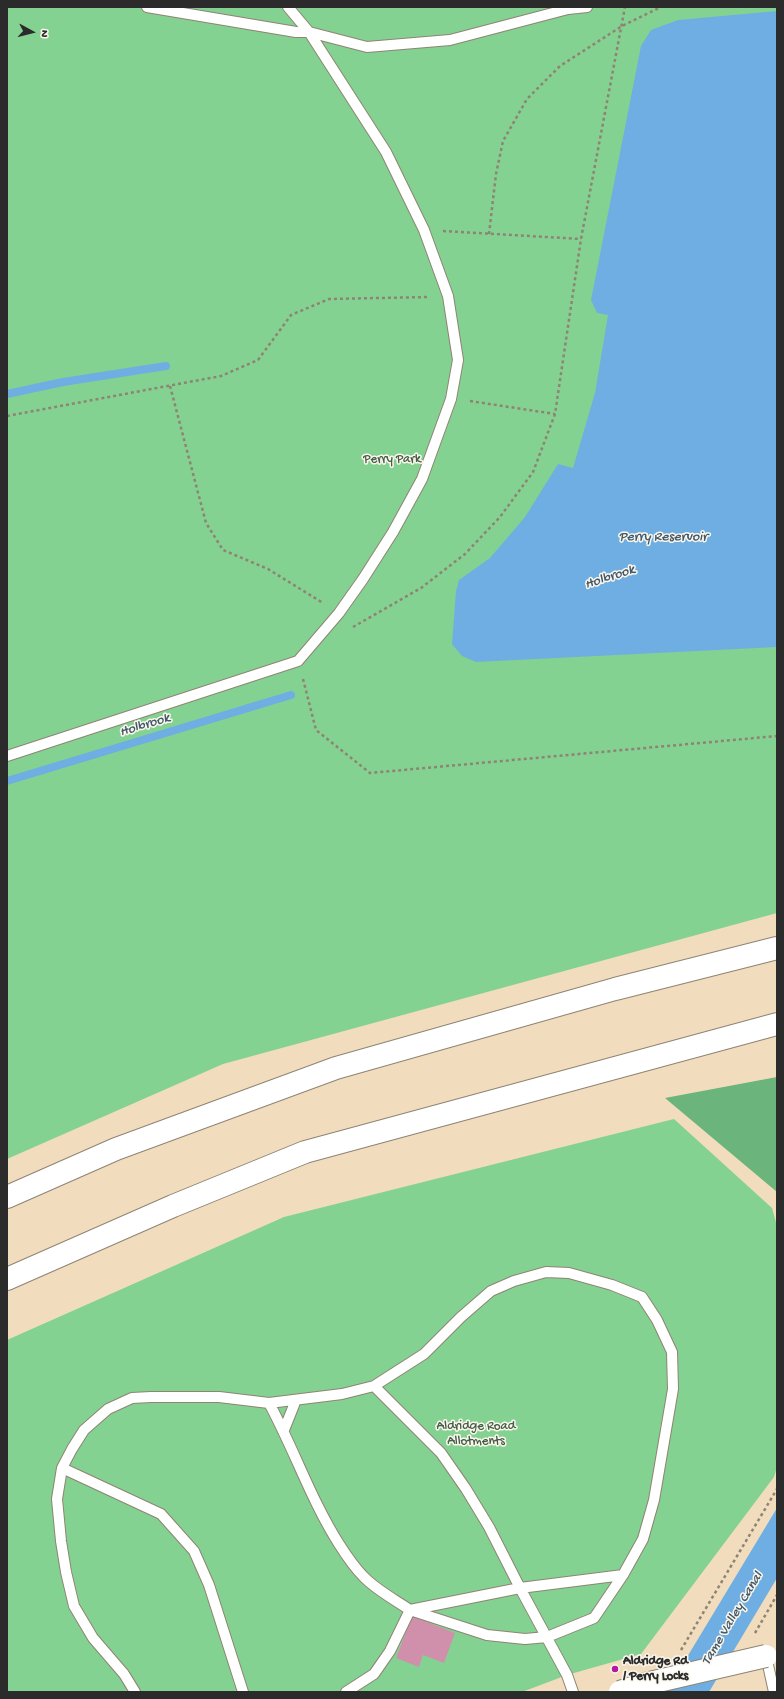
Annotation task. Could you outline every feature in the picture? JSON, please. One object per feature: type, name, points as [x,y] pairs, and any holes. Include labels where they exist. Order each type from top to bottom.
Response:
[{"type":"main road","points":[[7,1197],[116,1149],[336,1068],[615,989],[777,948]]},
{"type":"main road","points":[[7,1279],[173,1206],[305,1152],[777,1024]]},
{"type":"main road","points":[[620,1692],[641,1685],[766,1656]]},
{"type":"lane","points":[[147,7],[296,32],[309,32],[367,47],[450,40],[568,9],[587,7]]},
{"type":"lane","points":[[7,756],[298,661],[338,613],[393,532],[418,486],[451,398],[458,360],[448,296],[424,230],[386,152],[309,32],[288,7]]},
{"type":"lane","points":[[135,1692],[124,1674],[93,1638],[74,1606],[66,1572],[57,1506],[62,1468],[72,1448],[84,1430],[108,1408],[132,1398],[151,1397],[219,1397],[269,1403],[342,1394],[374,1386],[424,1354],[460,1317],[491,1291],[514,1281],[546,1272],[569,1273],[612,1285],[642,1297],[657,1320],[672,1352],[673,1389],[654,1500],[643,1539],[623,1575],[594,1618],[547,1637],[525,1639],[488,1635],[410,1610],[375,1587],[362,1576],[344,1552],[321,1514],[284,1430],[269,1403]]},
{"type":"lane","points":[[374,1386],[440,1452],[466,1489],[489,1527],[547,1637],[567,1675],[573,1692]]},
{"type":"lane","points":[[284,1430],[296,1400]]},
{"type":"lane","points":[[62,1468],[162,1514],[194,1551],[209,1585],[243,1692]]},
{"type":"lane","points":[[410,1610],[520,1588],[623,1575]]},
{"type":"lane","points":[[346,1692],[374,1674],[390,1651],[410,1610]]},
{"type":"lane","points":[[766,1656],[774,1692]]},
{"type":"path","points":[[346,631],[421,588],[465,554],[500,517],[533,472],[555,414],[581,239],[625,7]]},
{"type":"path","points":[[489,234],[496,174],[503,141],[527,99],[560,66],[622,26],[661,7]]},
{"type":"path","points":[[424,230],[581,239]]},
{"type":"path","points":[[7,416],[221,376],[258,360],[291,315],[329,299],[448,296]]},
{"type":"path","points":[[170,386],[206,523],[223,550],[268,569],[338,613]]},
{"type":"path","points":[[451,398],[555,414]]},
{"type":"path","points":[[298,661],[316,730],[370,773],[777,736]]},
{"type":"path","points":[[679,1653],[777,1489]]},
{"type":"green space","name":"Perry Park","points":[[7,7],[777,7],[777,913],[223,1064],[7,1159]]},
{"type":"green space","points":[[777,1077],[777,1192],[665,1098]]},
{"type":"green space","name":"Aldridge Road Allotments","points":[[674,1119],[772,1208],[777,1226],[777,1467],[774,1477],[641,1654],[567,1675],[522,1692],[7,1692],[7,1340],[284,1217]]},
{"type":"water","name":"Perry Reservoir","points":[[777,11],[777,647],[476,662],[462,656],[452,644],[456,591],[459,580],[490,558],[525,517],[558,464],[573,468],[595,393],[608,315],[597,313],[591,300],[641,46],[651,30],[678,20]]},
{"type":"water","name":"Tame Valley Canal","points":[[777,1508],[777,1578],[709,1692],[666,1692]]},
{"type":"building","points":[[412,1616],[455,1633],[444,1663],[423,1655],[419,1667],[396,1658]]},
{"type":"waterway","points":[[7,394],[63,382],[166,366]]},
{"type":"waterway","name":"Holbrook","points":[[7,781],[291,695]]},
{"type":"place","name":"Aldridge Rd / Perry Locks","points":[[615,1669]]}]
